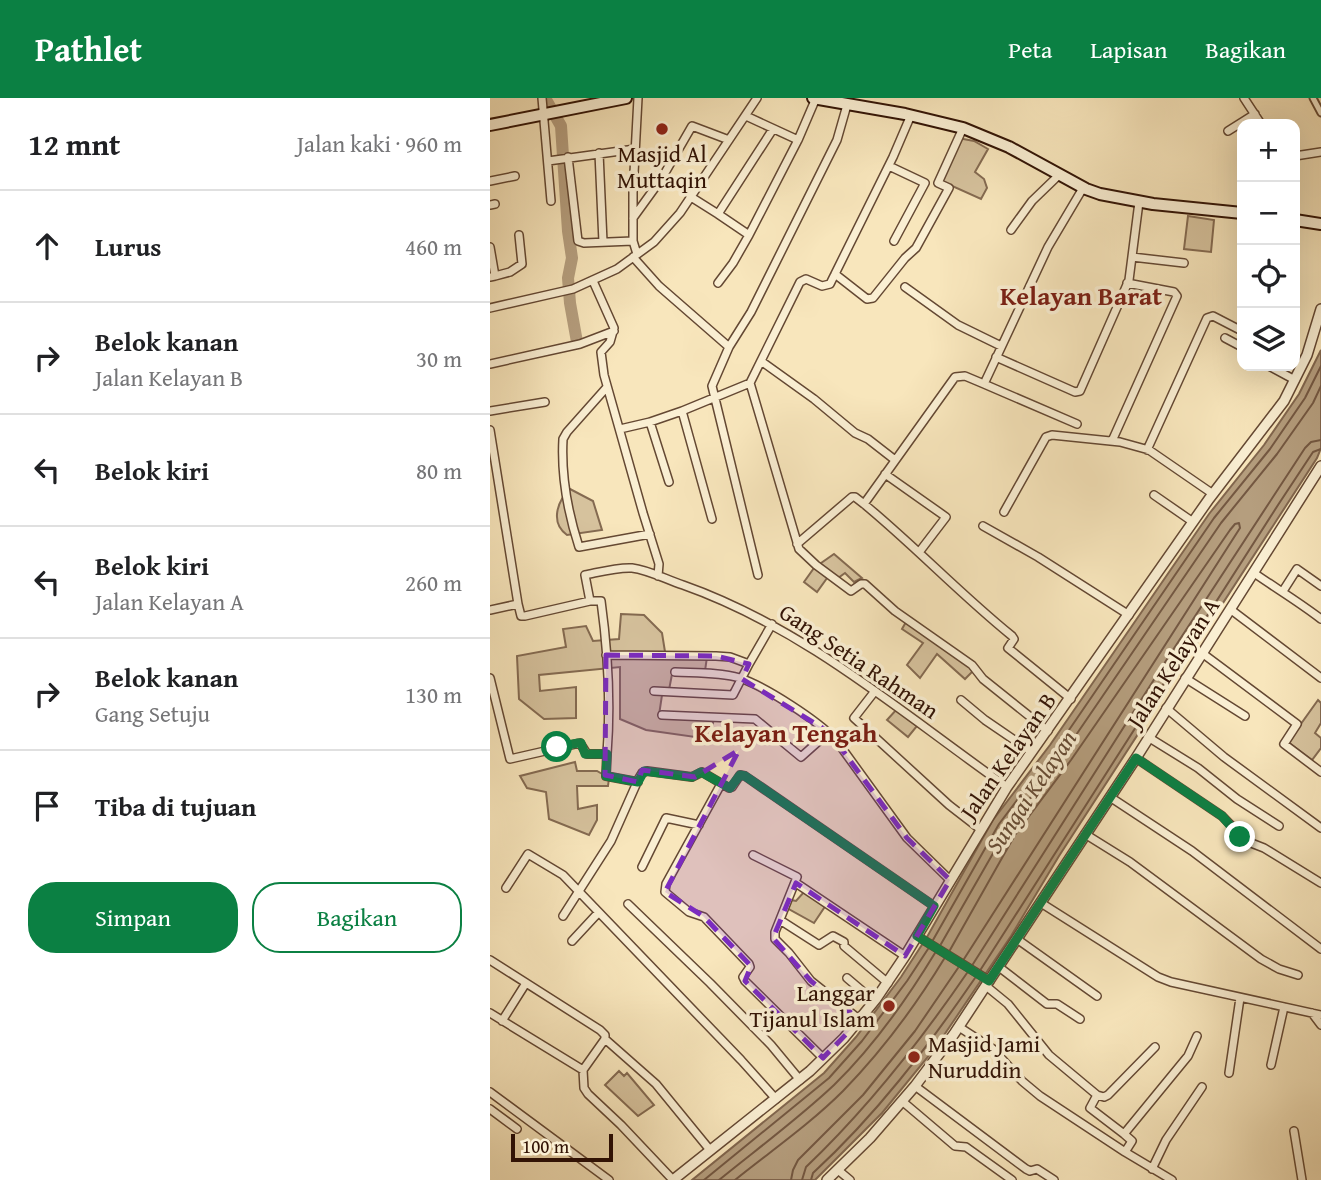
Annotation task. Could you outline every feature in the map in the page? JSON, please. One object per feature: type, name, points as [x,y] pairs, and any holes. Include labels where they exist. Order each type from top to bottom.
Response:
[{"type":"main road","points":[[490,125],[604,100],[626,98]]},
{"type":"main road","points":[[815,98],[911,115],[963,128],[1009,147],[1083,188],[1100,194],[1139,202],[1237,212]]},
{"type":"main road","points":[[1300,221],[1321,224]]},
{"type":"street","points":[[542,98],[550,113],[548,161],[551,201]]},
{"type":"street","points":[[638,98],[633,218],[635,256],[659,286],[729,347]]},
{"type":"street","points":[[490,308],[570,290],[593,281],[617,269],[654,242],[671,225],[757,98]]},
{"type":"street","points":[[718,283],[749,235],[815,98]]},
{"type":"street","points":[[1244,98],[1258,119]]},
{"type":"street","points":[[1313,98],[1321,113]]},
{"type":"street","points":[[758,575],[713,398],[713,380],[729,347],[751,312],[837,140],[847,105]]},
{"type":"street","points":[[1228,131],[1255,114]]},
{"type":"street","points":[[620,429],[682,411],[750,383],[800,282],[806,279],[827,286],[835,274],[889,166],[911,115]]},
{"type":"street","points":[[746,116],[797,140]]},
{"type":"street","points":[[633,218],[662,178],[692,126],[729,140]]},
{"type":"street","points":[[835,274],[867,299],[873,299],[916,248],[934,217],[949,188],[938,183],[963,128]]},
{"type":"street","points":[[718,214],[773,129]]},
{"type":"street","points":[[548,161],[635,149]]},
{"type":"street","points":[[1300,155],[1321,152]]},
{"type":"street","points":[[599,153],[603,242]]},
{"type":"street","points":[[564,158],[576,239],[583,243],[633,241]]},
{"type":"street","points":[[889,166],[925,183],[894,241]]},
{"type":"street","points":[[1011,230],[1032,201],[1060,174]]},
{"type":"street","points":[[490,180],[515,176]]},
{"type":"street","points":[[984,384],[1048,247],[1083,188]]},
{"type":"street","points":[[691,197],[749,235]]},
{"type":"street","points":[[996,358],[1075,392],[1080,391],[1127,284],[1139,202]]},
{"type":"street","points":[[490,247],[493,277],[510,272],[522,265],[523,261],[519,235]]},
{"type":"street","points":[[1132,257],[1184,263]]},
{"type":"street","points":[[593,281],[614,331],[610,342],[601,352],[607,387],[659,564],[658,576]]},
{"type":"street","points":[[1112,441],[1177,296],[1174,292],[1127,284]]},
{"type":"street","points":[[905,287],[958,325],[1001,346]]},
{"type":"street","name":"Jalan Kelayan B","points":[[673,1180],[800,1080],[860,1020],[888,983],[919,938],[934,906],[1007,787],[1213,494],[1283,401],[1311,346],[1321,309]]},
{"type":"street","points":[[1147,450],[1207,318],[1213,316],[1237,328]]},
{"type":"street","points":[[490,364],[577,344],[614,331]]},
{"type":"street","points":[[1225,338],[1237,344]]},
{"type":"street","points":[[761,361],[895,460]]},
{"type":"street","points":[[1278,371],[1295,380]]},
{"type":"street","points":[[864,504],[955,377],[965,376],[1077,424]]},
{"type":"street","points":[[750,383],[797,544],[807,557],[851,591],[865,584],[895,611],[972,665],[983,679],[1048,731]]},
{"type":"street","points":[[607,387],[563,439],[572,524],[579,547],[650,534]]},
{"type":"street","points":[[490,411],[544,402]]},
{"type":"street","points":[[682,411],[712,519]]},
{"type":"street","points":[[650,422],[669,482]]},
{"type":"street","points":[[490,430],[518,604],[523,616],[590,601],[601,602],[610,709],[606,776],[638,782]]},
{"type":"street","points":[[1004,512],[1048,435],[1112,441],[1147,450],[1213,494]]},
{"type":"street","name":"Jalan Kelayan A","points":[[827,1180],[915,1086],[959,1027],[1136,758],[1321,466]]},
{"type":"street","points":[[885,474],[946,517],[920,551]]},
{"type":"street","points":[[1153,495],[1193,522]]},
{"type":"street","points":[[797,544],[855,497],[920,551],[973,604],[1014,638],[1009,648],[1071,699]]},
{"type":"street","points":[[984,526],[1129,615]]},
{"type":"street","name":"Gang Setia Rahman","points":[[590,601],[585,575],[630,568],[733,604],[772,624],[875,691],[1007,787]]},
{"type":"street","points":[[1283,591],[1297,569],[1321,586]]},
{"type":"street","points":[[1254,573],[1321,619]]},
{"type":"street","points":[[490,610],[518,604]]},
{"type":"street","points":[[1230,609],[1321,678]]},
{"type":"street","points":[[654,691],[732,695],[772,624]]},
{"type":"street","points":[[1202,653],[1297,724],[1284,744],[1321,772]]},
{"type":"street","points":[[606,655],[716,656],[730,657],[749,664]]},
{"type":"street","points":[[675,672],[715,674],[742,679],[806,715],[829,732],[907,838],[950,880]]},
{"type":"street","points":[[490,678],[510,759],[578,743],[581,743],[585,754],[607,754]]},
{"type":"street","points":[[1185,678],[1245,716]]},
{"type":"street","points":[[875,691],[854,718],[949,805],[980,829]]},
{"type":"street","points":[[961,700],[1032,752]]},
{"type":"street","points":[[1166,708],[1224,757],[1321,828]]},
{"type":"street","points":[[662,715],[755,719],[801,757],[829,732]]},
{"type":"street","points":[[1148,737],[1198,768],[1237,799],[1279,826]]},
{"type":"street","points":[[1136,758],[1222,816],[1246,841],[1264,848],[1321,883]]},
{"type":"street","points":[[563,916],[611,841],[642,773],[649,771],[692,777],[701,772],[730,788],[740,775],[745,776],[934,906]]},
{"type":"street","points":[[721,783],[666,884],[665,892],[689,912],[704,917],[750,966],[744,975],[745,981],[823,1058]]},
{"type":"street","points":[[1110,797],[1192,851],[1321,949]]},
{"type":"street","points":[[642,867],[666,818],[699,825]]},
{"type":"street","points":[[1086,834],[1130,862],[1261,959],[1298,975]]},
{"type":"street","points":[[506,888],[529,854],[558,871],[741,1060],[775,1100]]},
{"type":"street","points":[[752,855],[795,874],[797,878],[775,939],[811,981],[860,1020]]},
{"type":"street","points":[[796,883],[905,956]]},
{"type":"street","points":[[1041,903],[1158,977],[1186,987],[1321,1015]]},
{"type":"street","points":[[628,904],[771,1045],[800,1080]]},
{"type":"street","points":[[572,942],[598,913]]},
{"type":"street","points":[[780,920],[820,945],[833,936],[844,942],[844,946],[888,983]]},
{"type":"street","points":[[919,938],[987,982],[1049,1055],[1097,1095],[1108,1095],[1155,1047]]},
{"type":"street","points":[[1017,939],[1097,996]]},
{"type":"street","points":[[490,960],[600,1030],[605,1039],[656,1084],[710,1150]]},
{"type":"street","points":[[999,967],[1047,1004],[1057,1004],[1080,1019]]},
{"type":"street","points":[[847,978],[874,1001]]},
{"type":"street","points":[[502,1021],[526,983]]},
{"type":"street","points":[[1229,1073],[1240,998]]},
{"type":"street","points":[[1271,1065],[1284,1007]]},
{"type":"street","points":[[490,1013],[583,1070]]},
{"type":"street","points":[[1311,1013],[1321,1025]]},
{"type":"street","points":[[959,1027],[996,1052],[1021,1081],[1040,1096],[1167,1179]]},
{"type":"street","points":[[1124,1134],[1188,1056],[1197,1036]]},
{"type":"street","points":[[605,1039],[583,1070],[584,1088],[673,1180]]},
{"type":"street","points":[[915,1086],[1026,1169],[1030,1171],[1035,1168],[1054,1180]]},
{"type":"street","points":[[1152,1169],[1166,1140],[1202,1087]]},
{"type":"street","points":[[490,1092],[609,1180]]},
{"type":"street","points":[[1097,1095],[1090,1108],[1132,1141],[1125,1152]]},
{"type":"street","points":[[902,1101],[955,1146],[966,1147],[1013,1180]]},
{"type":"street","points":[[490,1109],[517,1129]]},
{"type":"street","points":[[1294,1131],[1302,1180]]},
{"type":"street","points":[[838,1170],[850,1180]]},
{"type":"highlighted area","points":[[606,655],[716,656],[749,664],[742,679],[829,732],[907,838],[950,880],[905,956],[796,883],[773,938],[811,981],[860,1020],[823,1058],[745,981],[751,966],[703,916],[665,892],[739,750],[695,777],[642,770],[638,782],[605,775]]},
{"type":"shaded area","points":[[958,138],[974,141],[988,149],[975,172],[984,179],[987,188],[981,199],[941,181]]},
{"type":"shaded area","points":[[1188,216],[1214,220],[1211,252],[1184,249]]},
{"type":"shaded area","points":[[570,489],[593,501],[602,530],[567,535],[562,530],[558,524],[557,512]]},
{"type":"shaded area","points":[[834,554],[862,578],[854,582],[845,573],[838,578],[830,574],[817,592],[804,582],[814,568]]},
{"type":"shaded area","points":[[621,614],[644,615],[662,633],[666,658],[707,657],[705,671],[673,669],[669,690],[662,695],[659,715],[714,719],[709,739],[646,730],[620,719],[620,667],[539,675],[540,691],[576,687],[576,718],[544,719],[519,699],[517,656],[566,647],[563,629],[586,626],[593,641],[619,639]]},
{"type":"shaded area","points":[[906,622],[974,670],[965,679],[937,654],[920,678],[907,665],[923,643],[902,629]]},
{"type":"shaded area","points":[[1318,700],[1321,703],[1321,723],[1315,733],[1321,738],[1321,748],[1312,760],[1288,742]]},
{"type":"shaded area","points":[[896,710],[917,726],[908,737],[887,720]]},
{"type":"shaded area","points":[[575,762],[577,771],[597,771],[609,778],[608,786],[577,786],[578,809],[597,805],[597,820],[589,835],[549,819],[546,792],[527,788],[520,776]]},
{"type":"shaded area","points":[[804,892],[826,905],[814,923],[787,908],[791,900],[796,901]]},
{"type":"shaded area","points":[[619,1071],[624,1076],[627,1073],[654,1105],[638,1116],[605,1085]]},
{"type":"water","name":"Sungai Kelayan","points":[[1321,350],[1321,448],[1317,458],[1059,856],[1011,936],[936,1047],[882,1113],[815,1180],[692,1180],[824,1073],[856,1037],[927,937],[993,820],[1050,745],[1209,514],[1264,445],[1299,394]]},
{"type":"waterway","points":[[545,98],[561,126],[572,258],[568,278],[577,342]]},
{"type":"place","name":"Masjid Al Muttaqin","points":[[662,129]]},
{"type":"place","name":"Langgar Tijanul Islam","points":[[889,1006]]},
{"type":"place","name":"Masjid Jami Nuruddin","points":[[914,1057]]},
{"type":"district","name":"Kelayan Barat","points":[[1081,296]]},
{"type":"district","name":"Kelayan Tengah","points":[[786,733]]},
{"type":"route","points":[[557,747],[581,743],[585,754],[607,754],[606,776],[638,782],[644,771],[692,777],[701,772],[730,788],[740,775],[745,776],[934,906],[917,936],[989,981],[1136,758],[1222,816],[1240,837]]}]
